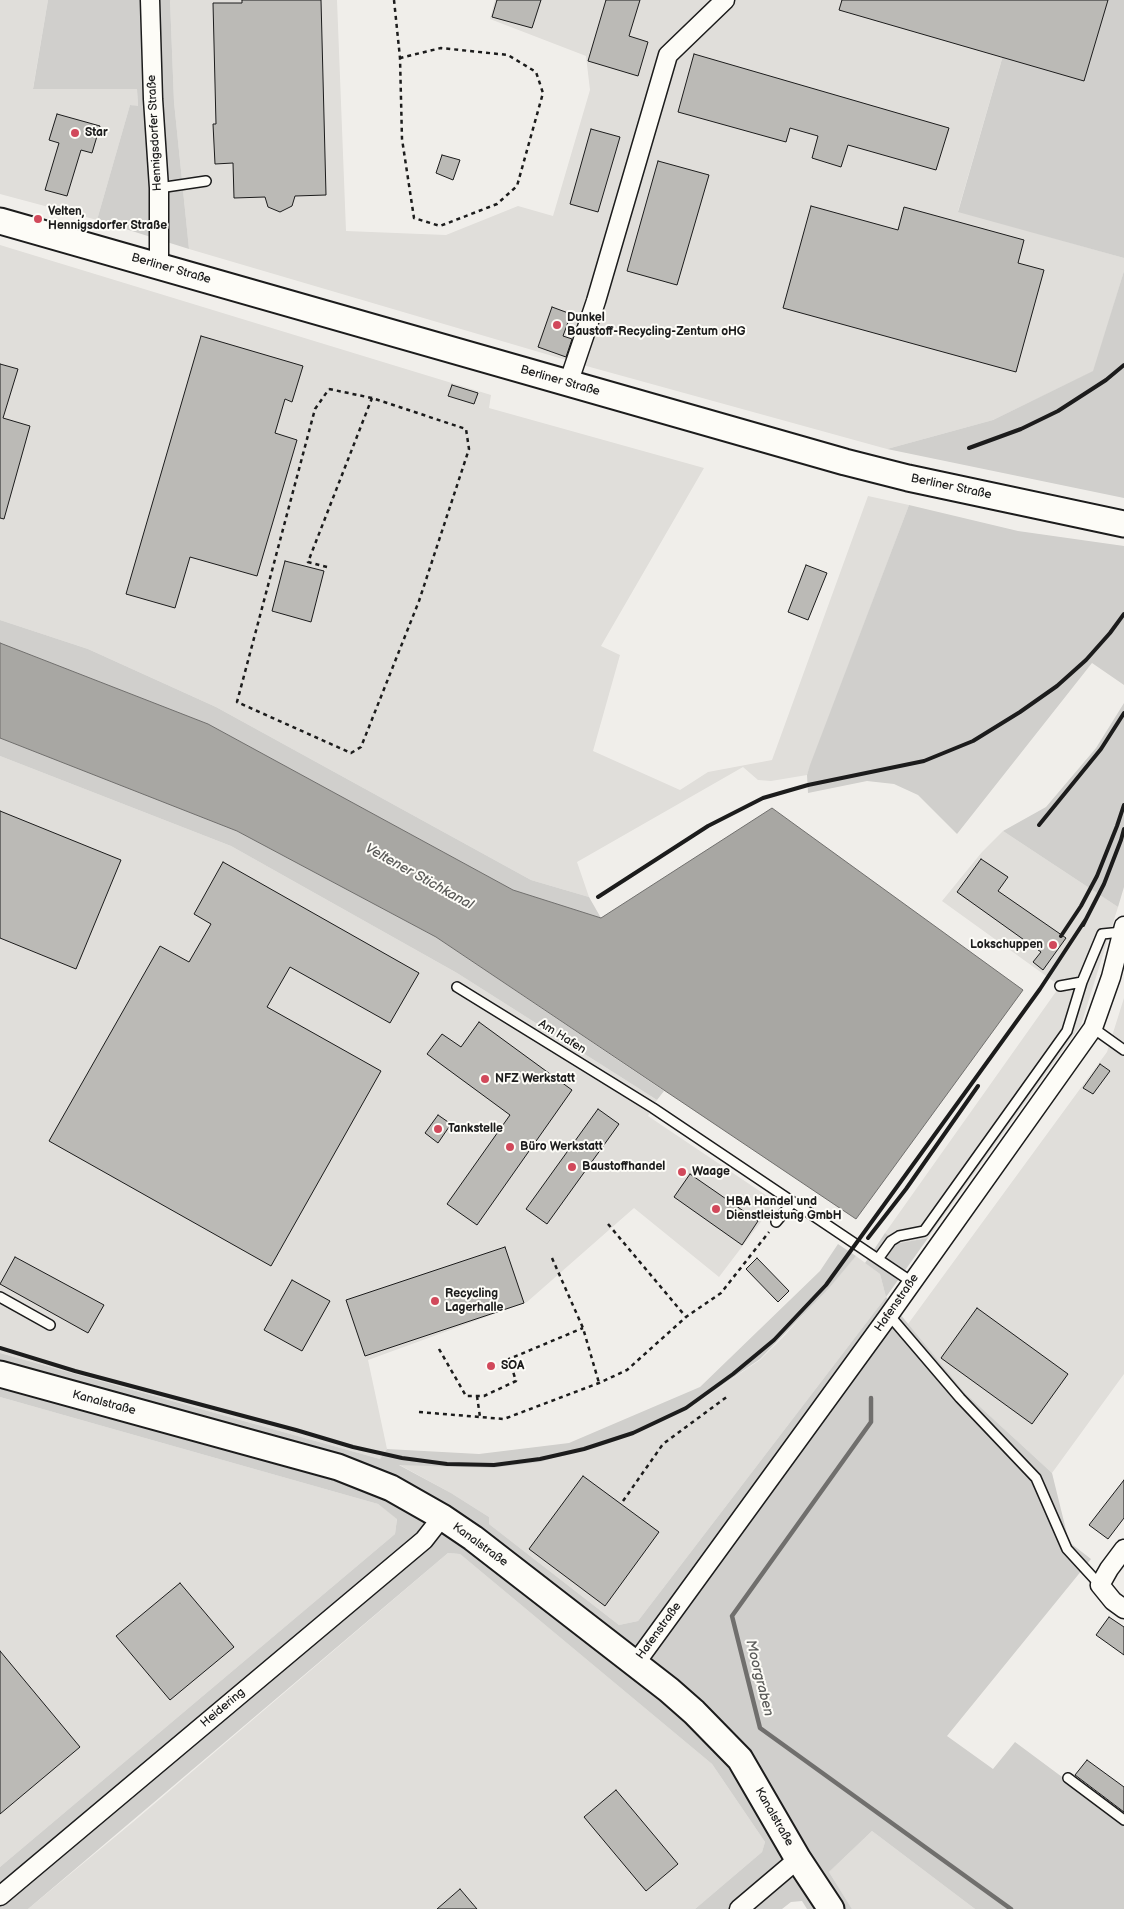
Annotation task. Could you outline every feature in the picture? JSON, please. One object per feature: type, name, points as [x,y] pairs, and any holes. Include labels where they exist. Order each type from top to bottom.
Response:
[{"type":"main road","name":"Berliner Straße","points":[[0,221],[568,384],[908,478],[1124,524]]},
{"type":"main road","name":"Kanalstraße","points":[[0,1374],[338,1467],[391,1488],[442,1517],[473,1538],[694,1712],[740,1759],[798,1859],[832,1909]]},
{"type":"street","name":"Hennigsdorfer Straße","points":[[150,0],[153,99],[159,188],[159,266]]},
{"type":"street","points":[[568,384],[596,301],[668,55],[725,0]]},
{"type":"street","name":"Hafenstraße","points":[[635,1664],[889,1315],[1093,1028],[1111,977],[1123,929]]},
{"type":"street","name":"Heidering","points":[[0,1896],[424,1540],[442,1517]]},
{"type":"street","points":[[1124,1549],[1109,1568],[1100,1585],[1113,1601],[1124,1609]]},
{"type":"street","points":[[739,1909],[798,1859]]},
{"type":"lane","points":[[159,188],[206,181]]},
{"type":"lane","points":[[912,1282],[875,1257],[891,1241],[899,1236],[924,1231],[1067,1030],[1082,982],[1102,934],[1123,929]]},
{"type":"lane","points":[[1060,986],[1082,982]]},
{"type":"lane","name":"Am Hafen","points":[[458,987],[653,1108],[676,1129],[793,1202],[875,1257]]},
{"type":"lane","points":[[1093,1028],[1124,1050]]},
{"type":"lane","points":[[776,1222],[793,1202]]},
{"type":"lane","points":[[0,1297],[50,1325]]},
{"type":"lane","points":[[889,1315],[960,1398],[1036,1478],[1067,1549],[1100,1585]]},
{"type":"lane","points":[[1068,1778],[1124,1820]]},
{"type":"path","points":[[394,0],[400,58],[402,138],[414,218],[440,226],[497,204],[517,186],[543,93],[536,72],[508,55],[442,48],[400,58]]},
{"type":"path","points":[[329,389],[372,398],[466,429],[468,449],[419,601],[361,747],[351,753],[237,702],[314,409],[329,389]]},
{"type":"path","points":[[327,567],[308,562],[372,398]]},
{"type":"path","points":[[419,1412],[504,1419],[627,1370],[686,1317],[721,1293],[776,1222]]},
{"type":"path","points":[[608,1224],[686,1317]]},
{"type":"path","points":[[552,1258],[583,1328],[598,1383]]},
{"type":"path","points":[[439,1349],[466,1396],[484,1396],[516,1381],[509,1359],[583,1328]]},
{"type":"path","points":[[477,1396],[480,1417]]},
{"type":"path","points":[[623,1501],[663,1444],[728,1396]]},
{"type":"shaded area","points":[[0,0],[48,0],[33,88],[137,89],[138,107],[130,105],[97,220],[0,194]]},
{"type":"shaded area","points":[[48,0],[170,0],[174,102],[189,249],[97,220],[130,105],[138,106],[137,89],[33,89]]},
{"type":"shaded area","points":[[170,0],[337,0],[346,231],[446,235],[518,206],[553,216],[590,90],[586,56],[490,19],[495,0],[1019,0],[958,211],[1124,258],[1124,271],[1094,371],[993,420],[887,449],[590,367],[189,249],[174,102]]},
{"type":"shaded area","points":[[1019,0],[1124,0],[1124,258],[958,212]]},
{"type":"shaded area","points":[[0,245],[491,395],[489,408],[704,468],[601,646],[620,655],[593,751],[680,790],[708,772],[772,760],[868,496],[909,505],[807,775],[771,781],[758,780],[743,767],[577,862],[589,897],[531,880],[216,707],[88,649],[0,620]]},
{"type":"shaded area","points":[[1124,271],[1124,498],[887,449],[993,420],[1093,371]]},
{"type":"shaded area","points":[[909,505],[1018,531],[1124,546],[1124,685],[1092,663],[957,834],[918,795],[894,784],[867,781],[808,793],[807,775],[810,765]]},
{"type":"shaded area","points":[[0,620],[88,649],[216,707],[531,880],[589,897],[601,918],[513,890],[208,724],[0,643]]},
{"type":"shaded area","points":[[1124,703],[1124,887],[1118,907],[1003,831],[1046,807],[1096,748]]},
{"type":"shaded area","points":[[0,738],[237,831],[436,937],[664,1091],[657,1100],[457,973],[231,846],[0,756]]},
{"type":"shaded area","points":[[0,756],[231,846],[457,973],[657,1100],[648,1116],[776,1202],[719,1277],[634,1208],[527,1302],[368,1360],[387,1449],[380,1459],[0,1353]]},
{"type":"shaded area","points":[[1003,831],[1118,907],[1081,1025],[928,1238],[900,1243],[885,1233],[1060,986],[942,901],[982,852]]},
{"type":"shaded area","points":[[1124,998],[1124,1374],[1052,1473],[965,1393],[908,1324],[1107,1052]]},
{"type":"shaded area","points":[[885,1233],[900,1243],[928,1238],[886,1297],[880,1274],[865,1263]]},
{"type":"shaded area","points":[[838,1244],[856,1256],[829,1288],[760,1359],[689,1408],[635,1434],[541,1462],[493,1468],[399,1465],[451,1493],[489,1517],[489,1524],[619,1625],[638,1621],[886,1297],[965,1393],[1052,1473],[1069,1542],[1091,1559],[947,1736],[993,1769],[1015,1742],[1124,1823],[1124,1909],[975,1909],[872,1831],[829,1872],[852,1909],[807,1909],[802,1901],[791,1902],[782,1909],[695,1909],[762,1852],[765,1842],[712,1764],[460,1554],[448,1553],[28,1909],[0,1909],[0,1867],[395,1534],[397,1519],[378,1504],[0,1397],[0,1353],[380,1459],[387,1449],[479,1454],[569,1443],[700,1387],[820,1271]]},
{"type":"shaded area","points":[[856,1256],[880,1274],[886,1297],[638,1621],[619,1625],[489,1524],[489,1517],[451,1493],[398,1464],[493,1468],[541,1462],[635,1434],[689,1408],[760,1360]]},
{"type":"shaded area","points":[[0,1397],[378,1504],[397,1518],[395,1534],[0,1867]]},
{"type":"shaded area","points":[[448,1553],[460,1554],[712,1764],[765,1842],[762,1852],[695,1909],[28,1909],[133,1822]]},
{"type":"shaded area","points":[[872,1831],[975,1909],[852,1909],[829,1872]]},
{"type":"water","name":"Veltener Stichkanal","points":[[0,643],[208,724],[513,890],[601,918],[772,808],[1023,990],[856,1219],[436,937],[237,831],[0,738]]},
{"type":"building","points":[[242,0],[321,0],[326,195],[295,196],[292,206],[280,212],[268,207],[265,197],[234,198],[233,163],[215,164],[213,124],[216,124],[213,3],[242,3]]},
{"type":"building","points":[[497,0],[541,0],[532,28],[492,17]]},
{"type":"building","points":[[606,0],[640,0],[629,36],[648,42],[638,76],[588,61]]},
{"type":"building","points":[[842,0],[1108,0],[1084,81],[839,10]]},
{"type":"building","points":[[694,54],[949,128],[936,170],[848,145],[841,167],[812,158],[818,136],[790,128],[786,142],[678,112]]},
{"type":"building","points":[[57,114],[100,126],[92,153],[81,150],[67,196],[45,190],[59,143],[49,140]]},
{"type":"building","points":[[591,129],[620,137],[598,212],[570,204]]},
{"type":"building","points":[[442,155],[460,160],[453,180],[436,173]]},
{"type":"building","points":[[658,161],[709,175],[677,285],[627,271]]},
{"type":"building","points":[[811,206],[898,230],[904,207],[1024,240],[1018,263],[1044,270],[1016,372],[783,308]]},
{"type":"building","name":"Dunkel Baustoff-Recycling-Zentum oHG","points":[[552,307],[571,314],[563,336],[572,339],[566,357],[538,347]]},
{"type":"building","points":[[201,336],[303,366],[292,402],[285,399],[275,433],[297,440],[257,576],[190,557],[175,608],[126,594]]},
{"type":"building","points":[[0,364],[18,369],[3,418],[30,426],[4,519],[0,518]]},
{"type":"building","points":[[452,385],[478,393],[474,404],[448,396]]},
{"type":"building","points":[[285,561],[324,571],[311,622],[272,611]]},
{"type":"building","points":[[806,565],[827,573],[808,620],[788,612]]},
{"type":"building","points":[[0,811],[121,860],[76,969],[0,938]]},
{"type":"building","points":[[981,859],[1008,877],[998,891],[1066,938],[1043,970],[1033,962],[1041,952],[957,892]]},
{"type":"building","points":[[223,862],[419,973],[390,1023],[290,967],[267,1007],[381,1071],[271,1266],[49,1141],[160,946],[189,962],[211,924],[194,914]]},
{"type":"building","points":[[479,1022],[572,1090],[477,1225],[447,1204],[510,1115],[427,1054],[442,1034],[461,1047]]},
{"type":"building","points":[[1100,1064],[1110,1071],[1093,1094],[1083,1088]]},
{"type":"building","name":"Baustoffhandel","points":[[598,1109],[619,1124],[547,1224],[526,1209]]},
{"type":"building","name":"Tankstelle","points":[[438,1115],[451,1124],[438,1143],[425,1133]]},
{"type":"building","name":"HBA Handel und Dienstleistung GmbH","points":[[690,1174],[758,1221],[742,1245],[674,1197]]},
{"type":"building","name":"Recycling Lagerhalle","points":[[505,1247],[524,1303],[365,1356],[346,1300]]},
{"type":"building","points":[[15,1257],[104,1305],[88,1333],[0,1284]]},
{"type":"building","points":[[757,1258],[789,1291],[778,1302],[746,1269]]},
{"type":"building","points":[[292,1280],[330,1301],[302,1351],[264,1330]]},
{"type":"building","points":[[977,1308],[1068,1374],[1032,1424],[941,1358]]},
{"type":"building","points":[[583,1476],[659,1532],[605,1606],[529,1549]]},
{"type":"building","points":[[1124,1480],[1124,1518],[1108,1539],[1089,1525]]},
{"type":"building","points":[[180,1583],[234,1647],[170,1700],[116,1636]]},
{"type":"building","points":[[1109,1617],[1124,1627],[1124,1655],[1096,1635]]},
{"type":"building","points":[[0,1651],[80,1747],[0,1814]]},
{"type":"building","points":[[1087,1760],[1124,1787],[1124,1812],[1075,1775]]},
{"type":"building","points":[[616,1790],[678,1864],[646,1891],[584,1817]]},
{"type":"building","points":[[460,1889],[477,1909],[437,1909]]},
{"type":"waterway","name":"Moorgraben","points":[[871,1398],[871,1422],[732,1616],[760,1728],[1011,1909]]},
{"type":"railway","points":[[969,448],[1021,429],[1058,411],[1106,380],[1124,365]]},
{"type":"railway","points":[[598,897],[708,826],[763,798],[808,785],[924,761],[973,741],[1057,686],[1086,660],[1124,614]]},
{"type":"railway","points":[[1039,825],[1101,749],[1124,713]]},
{"type":"railway","points":[[1061,936],[1081,906],[1097,876],[1124,805]]},
{"type":"railway","points":[[1083,925],[1104,884],[1124,829]]},
{"type":"railway","points":[[0,1348],[75,1371],[353,1447],[402,1458],[447,1464],[494,1465],[540,1459],[584,1449],[633,1433],[686,1408],[733,1374],[774,1340],[826,1285],[1040,989],[1086,919]]},
{"type":"railway","points":[[868,1238],[906,1189],[978,1086]]},
{"type":"place","name":"Star","points":[[75,133]]},
{"type":"place","name":"Velten, Hennigsdorfer Straße","points":[[38,219]]},
{"type":"place","name":"Dunkel Baustoff-Recycling-Zentum oHG","points":[[557,325]]},
{"type":"place","name":"Lokschuppen","points":[[1053,945]]},
{"type":"place","name":"NFZ Werkstatt","points":[[485,1079]]},
{"type":"place","name":"Tankstelle","points":[[438,1129]]},
{"type":"place","name":"Büro Werkstatt","points":[[510,1147]]},
{"type":"place","name":"Baustoffhandel","points":[[572,1167]]},
{"type":"place","name":"Waage","points":[[682,1172]]},
{"type":"place","name":"HBA Handel und Dienstleistung GmbH","points":[[716,1209]]},
{"type":"place","name":"Recycling Lagerhalle","points":[[435,1301]]},
{"type":"place","name":"SOA","points":[[491,1366]]}]
